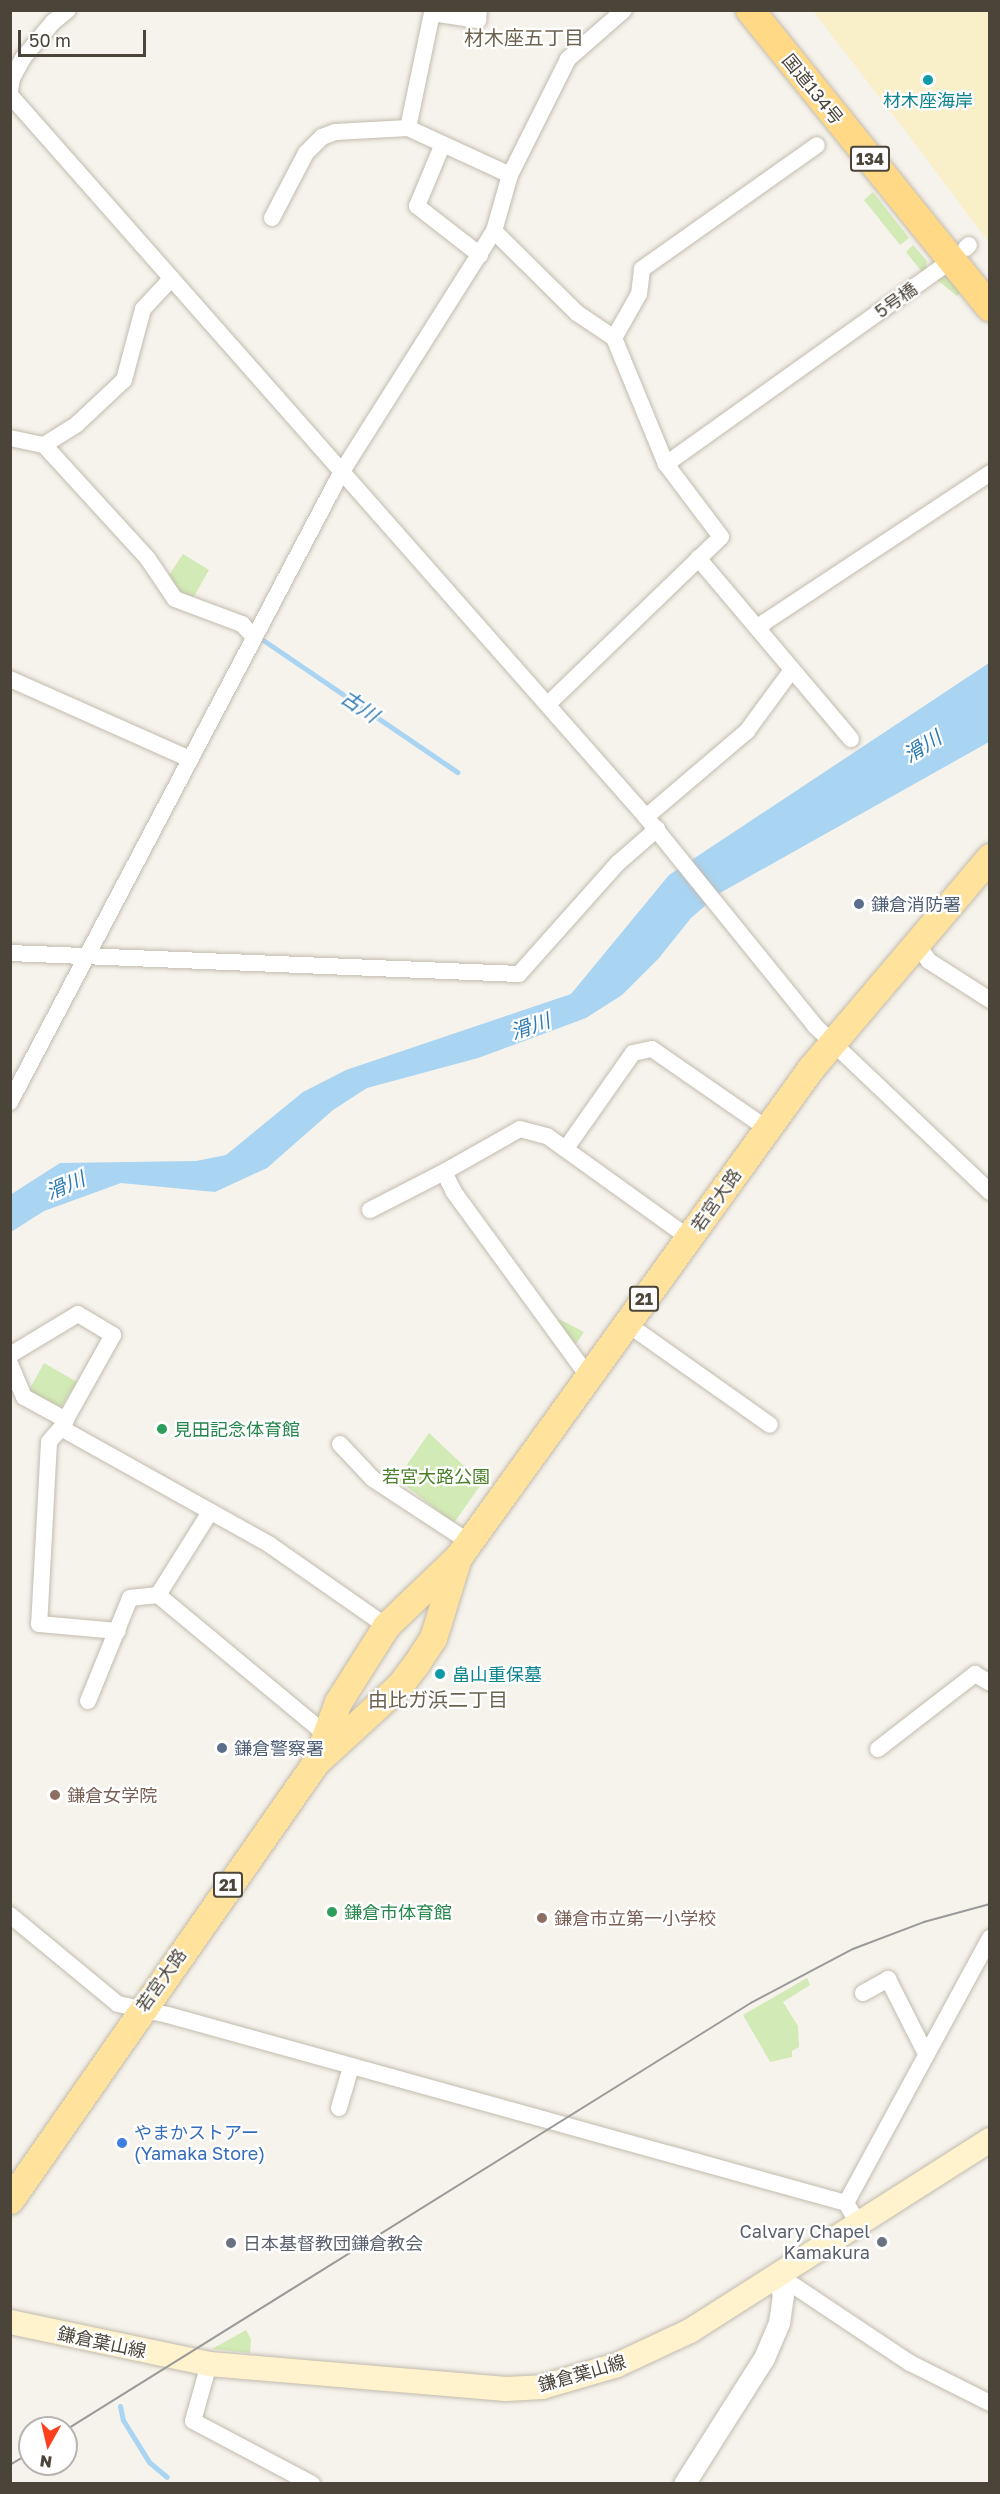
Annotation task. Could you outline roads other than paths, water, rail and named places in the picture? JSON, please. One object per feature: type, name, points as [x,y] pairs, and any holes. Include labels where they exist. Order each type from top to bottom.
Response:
[{"type":"highway","name":"国道134号","points":[[750,10],[990,307]]},
{"type":"main road","name":"若宮大路","points":[[316,1762],[324,1733],[354,1674],[386,1626],[464,1549],[766,1128],[831,1043],[990,857]]},
{"type":"main road","name":"若宮大路","points":[[10,2200],[141,2008],[316,1762],[388,1696],[416,1664],[433,1638],[464,1549]]},
{"type":"main road","name":"鎌倉葉山線","points":[[10,2322],[209,2364],[506,2389],[542,2387],[588,2375],[646,2353],[778,2276],[852,2213],[990,2140]]},
{"type":"street","points":[[68,10],[53,22],[23,58],[12,78],[10,93],[340,473],[548,704],[651,823],[831,1043],[990,1192]]},
{"type":"street","points":[[408,128],[432,13],[478,20],[479,10]]},
{"type":"street","points":[[10,1102],[89,956],[340,473],[494,231],[510,175],[568,59],[624,10]]},
{"type":"street","points":[[272,218],[306,153],[322,137],[335,132],[408,128],[442,146],[510,175]]},
{"type":"street","points":[[614,338],[639,294],[642,269],[817,145]]},
{"type":"street","points":[[442,146],[417,206],[480,255]]},
{"type":"street","points":[[494,231],[577,313],[614,338],[666,464],[721,537],[548,704]]},
{"type":"street","name":"5号橋","points":[[666,464],[941,268]]},
{"type":"street","points":[[44,445],[77,424],[124,380],[143,309],[172,278]]},
{"type":"street","points":[[10,438],[44,445],[148,559],[175,599],[257,629]]},
{"type":"street","points":[[759,630],[765,622],[990,473]]},
{"type":"street","points":[[698,558],[851,740]]},
{"type":"street","points":[[10,953],[519,974],[651,823],[747,731],[791,671]]},
{"type":"street","points":[[10,679],[190,759]]},
{"type":"street","points":[[917,944],[929,961],[990,1000]]},
{"type":"street","points":[[567,1147],[633,1053],[652,1049],[766,1128]]},
{"type":"street","points":[[370,1210],[520,1129],[547,1136],[567,1147],[689,1238]]},
{"type":"street","points":[[444,1172],[454,1192],[588,1376]]},
{"type":"street","points":[[10,1355],[78,1314],[113,1335],[64,1424],[49,1442],[39,1624],[118,1631]]},
{"type":"street","points":[[626,1323],[770,1425]]},
{"type":"street","points":[[10,1365],[24,1397],[64,1424],[210,1512],[270,1545],[386,1626]]},
{"type":"street","points":[[340,1444],[373,1479],[464,1549]]},
{"type":"street","points":[[158,1595],[210,1512]]},
{"type":"street","points":[[87,1701],[130,1598],[158,1595],[324,1733]]},
{"type":"street","points":[[878,1749],[975,1674],[990,1683]]},
{"type":"street","points":[[10,1915],[118,2004],[141,2008],[351,2067],[852,2213],[926,2054],[990,1938]]},
{"type":"street","points":[[863,1993],[888,1979],[926,2054]]},
{"type":"street","points":[[339,2108],[351,2067]]},
{"type":"street","points":[[778,2276],[910,2363],[990,2403]]},
{"type":"street","points":[[684,2484],[764,2358],[779,2323],[783,2296],[778,2276]]},
{"type":"street","points":[[209,2364],[193,2421],[312,2484]]},
{"type":"water","name":"滑川","points":[[989,663],[989,742],[720,893],[691,918],[659,958],[622,995],[586,1018],[478,1058],[367,1088],[333,1110],[267,1168],[215,1192],[121,1183],[44,1211],[11,1232],[10,1195],[60,1163],[196,1161],[226,1155],[303,1092],[346,1070],[571,994],[669,875]]},
{"type":"waterway","name":"古川","points":[[263,640],[457,772]]},
{"type":"waterway","points":[[120,2406],[123,2420],[149,2462],[167,2477]]},
{"type":"tram line","points":[[78,2423],[751,2003],[853,1949],[924,1922],[990,1904]]},
{"type":"tram line","points":[[10,2465],[18,2460]]},
{"type":"place","name":"材木座海岸","points":[[928,80]]},
{"type":"place","name":"鎌倉消防署","points":[[859,904]]},
{"type":"place","name":"見田記念体育館","points":[[162,1429]]},
{"type":"place","name":"畠山重保墓","points":[[440,1674]]},
{"type":"place","name":"鎌倉警察署","points":[[222,1748]]},
{"type":"place","name":"鎌倉女学院","points":[[55,1795]]},
{"type":"place","name":"鎌倉市体育館","points":[[332,1912]]},
{"type":"place","name":"鎌倉市立第一小学校","points":[[542,1918]]},
{"type":"place","name":"やまかストアー (Yamaka Store)","points":[[122,2143]]},
{"type":"place","name":"Calvary Chapel Kamakura","points":[[882,2242]]},
{"type":"place","name":"日本基督教団鎌倉教会","points":[[231,2243]]},
{"type":"district","name":"材木座五丁目","points":[[524,37]]},
{"type":"district","name":"由比ガ浜二丁目","points":[[438,1699]]},
{"type":"park label","name":"若宮大路公園","points":[[436,1476]]}]
